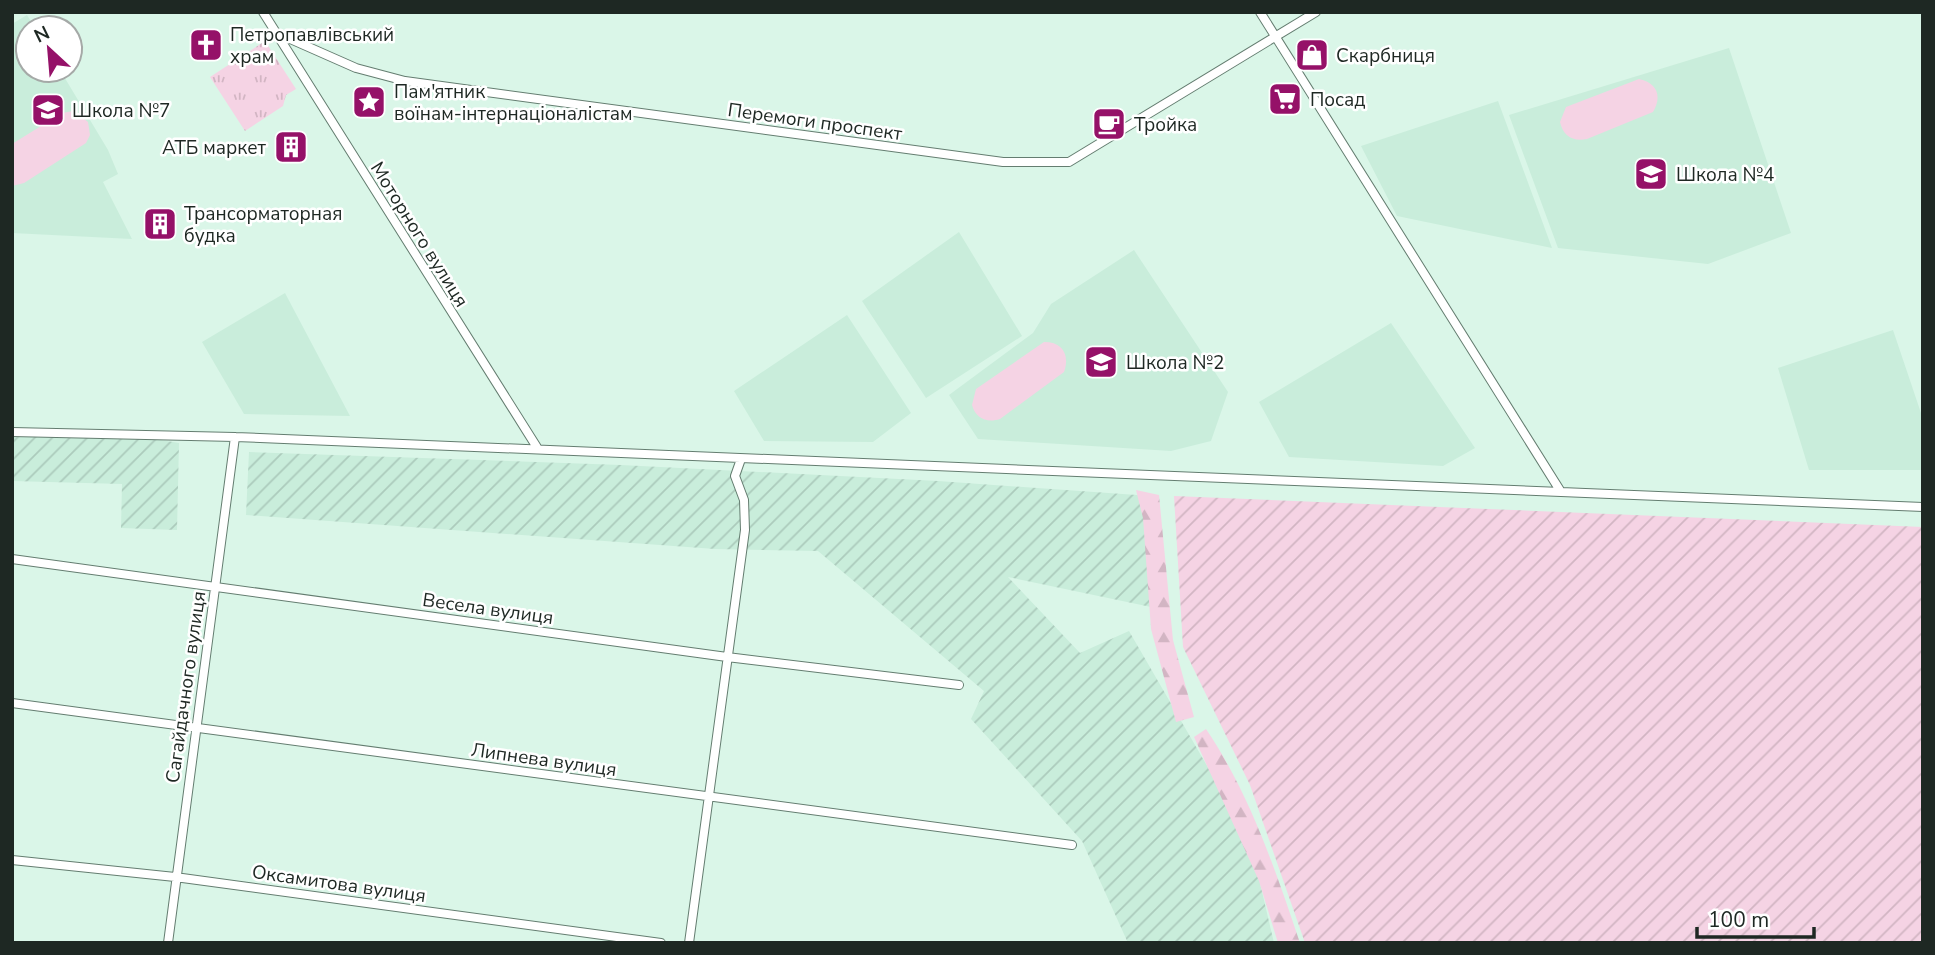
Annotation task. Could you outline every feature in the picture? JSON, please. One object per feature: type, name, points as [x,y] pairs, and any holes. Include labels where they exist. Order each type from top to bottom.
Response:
[{"type":"street","name":"Моторного вулиця","points":[[263,12],[537,449]]},
{"type":"street","points":[[1260,12],[1561,492]]},
{"type":"street","name":"Перемоги проспект","points":[[279,34],[356,68],[405,81],[1003,162],[1069,162],[1317,12]]},
{"type":"street","points":[[12,432],[235,437],[1923,506]]},
{"type":"street","name":"Сагайдачного вулиця","points":[[168,943],[235,437]]},
{"type":"street","points":[[689,943],[711,797],[745,530],[744,500],[735,476],[741,459]]},
{"type":"street","name":"Весела вулиця","points":[[12,559],[727,657],[959,685]]},
{"type":"street","name":"Липнева вулиця","points":[[12,703],[1072,845]]},
{"type":"street","name":"Оксамитова вулиця","points":[[12,860],[176,877],[661,943]]},
{"type":"shaded area","name":"Школа №7","points":[[14,23],[14,84],[68,84],[108,150],[118,174],[103,182],[132,239],[12,233]]},
{"type":"shaded area","name":"Школа №4","points":[[1729,48],[1791,233],[1708,264],[1558,248],[1509,115]]},
{"type":"shaded area","points":[[1498,101],[1552,248],[1397,216],[1361,146]]},
{"type":"shaded area","points":[[959,232],[1022,336],[926,398],[862,301]]},
{"type":"shaded area","name":"Школа №2","points":[[1134,250],[1228,392],[1211,441],[1171,451],[978,439],[949,395],[1033,333],[1051,304]]},
{"type":"shaded area","points":[[285,293],[350,416],[244,414],[202,342]]},
{"type":"shaded area","points":[[847,315],[911,413],[873,442],[764,441],[734,391]]},
{"type":"shaded area","points":[[1391,323],[1475,448],[1443,466],[1289,457],[1259,402]]},
{"type":"shaded area","points":[[1893,330],[1923,419],[1923,470],[1809,470],[1778,368]]},
{"type":"shaded area","points":[[12,434],[125,434],[179,443],[177,530],[121,528],[122,484],[12,481]]},
{"type":"shaded area","points":[[249,452],[621,465],[938,481],[1151,496],[1151,607],[1008,577],[1080,653],[1129,631],[1250,840],[1274,943],[1128,943],[1082,841],[971,719],[984,691],[818,551],[715,549],[246,515]]},
{"type":"green space","points":[[265,41],[296,89],[286,95],[283,106],[245,131],[210,77]]},
{"type":"green space","points":[[1639,79],[1650,84],[1656,91],[1658,96],[1653,112],[1587,139],[1573,139],[1566,134],[1560,122],[1566,107]]},
{"type":"green space","points":[[73,111],[88,122],[90,135],[86,143],[24,183],[12,186],[12,144],[62,113]]},
{"type":"green space","points":[[1044,342],[1056,344],[1063,351],[1066,360],[1064,372],[1000,419],[986,420],[979,417],[972,405],[976,389]]},
{"type":"green space","points":[[1136,490],[1159,495],[1173,640],[1194,717],[1176,722],[1151,629],[1143,518]]},
{"type":"green space","points":[[1174,496],[1923,527],[1923,943],[1305,943],[1250,785],[1183,647]]},
{"type":"green space","points":[[1206,729],[1236,779],[1248,806],[1271,860],[1300,943],[1278,943],[1259,881],[1194,737]]},
{"type":"place","name":"Петропавлівський храм","points":[[206,45]]},
{"type":"place","name":"Скарбниця","points":[[1312,55]]},
{"type":"place","name":"Посад","points":[[1285,99]]},
{"type":"place","name":"Пам'ятник воїнам-інтернаціоналістам","points":[[369,102]]},
{"type":"place","name":"Школа №7","points":[[48,110]]},
{"type":"place","name":"Тройка","points":[[1109,124]]},
{"type":"place","name":"АТБ маркет","points":[[291,147]]},
{"type":"place","name":"Школа №4","points":[[1651,174]]},
{"type":"place","name":"Трансорматорная будка","points":[[160,224]]},
{"type":"place","name":"Школа №2","points":[[1101,362]]}]
